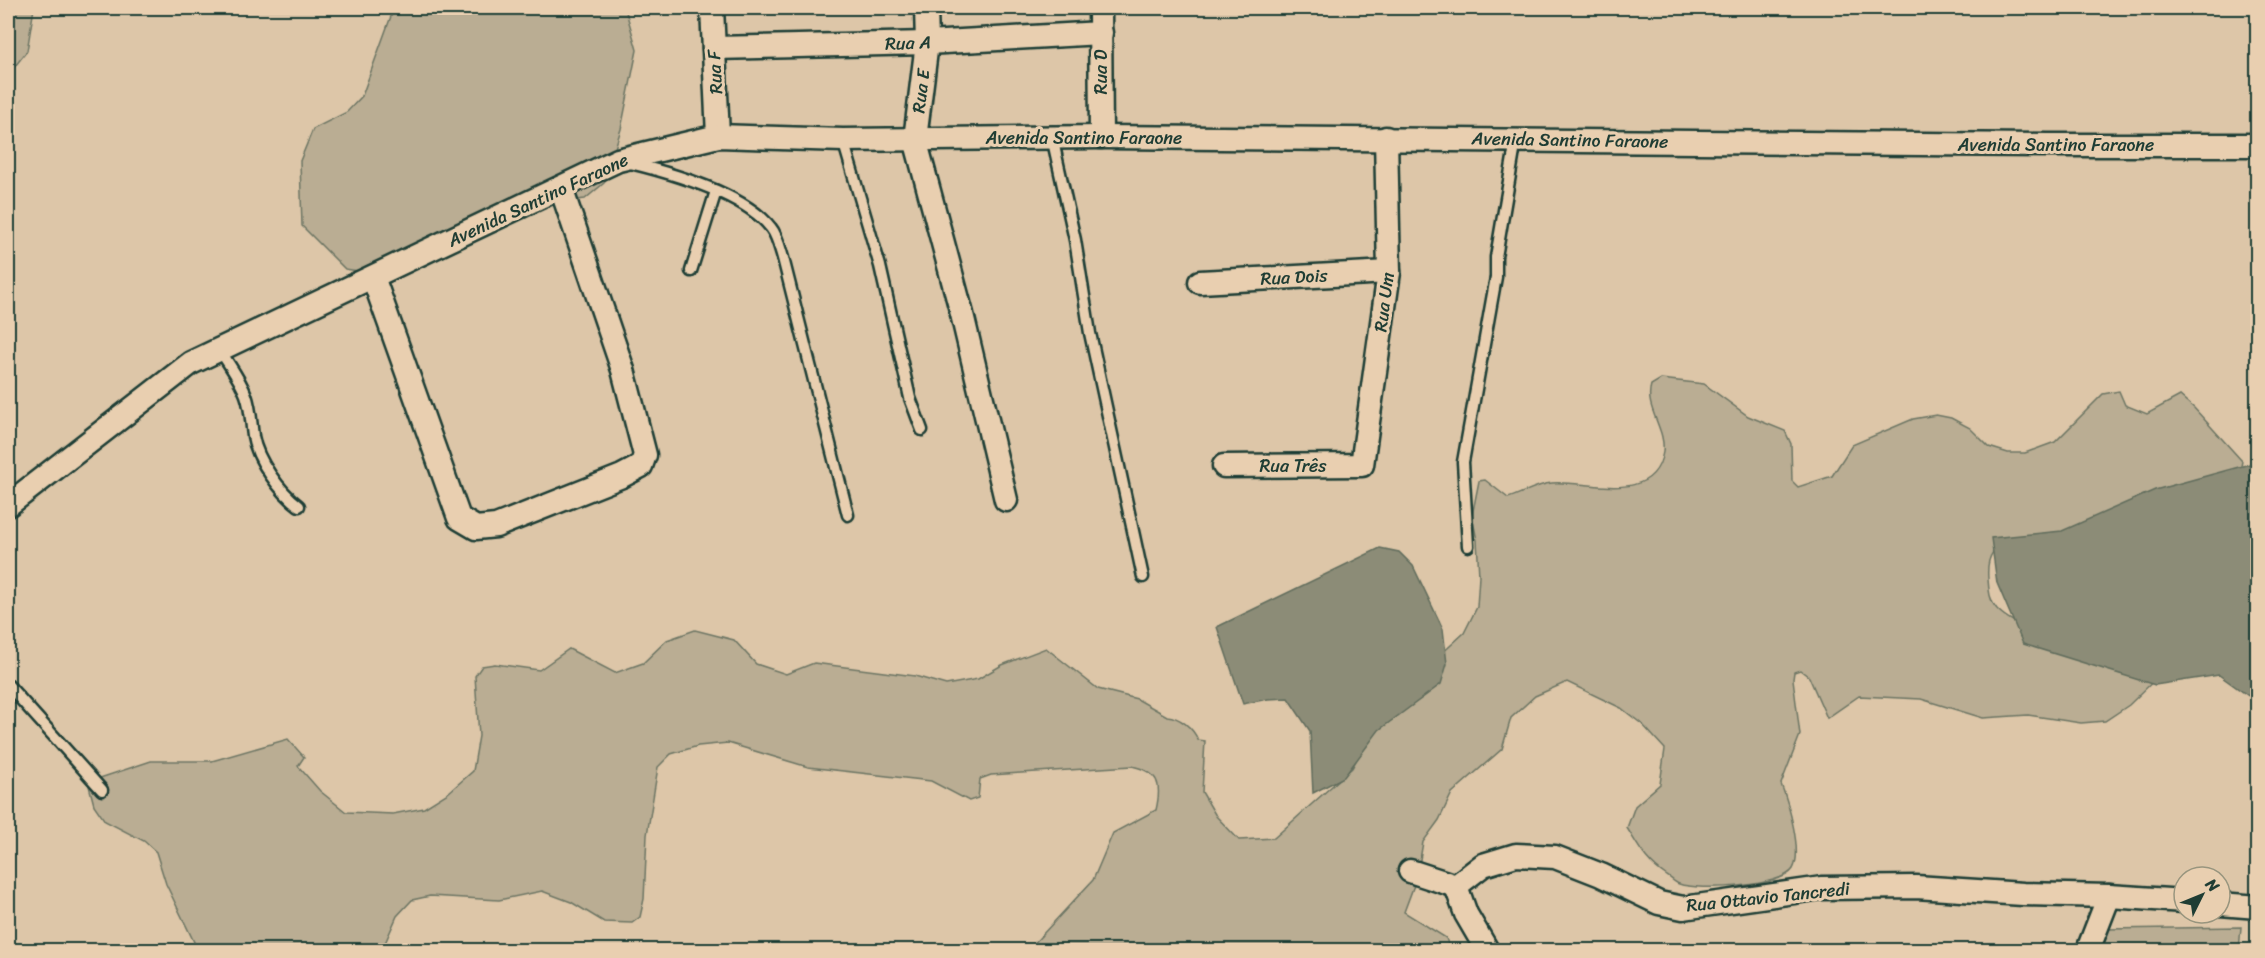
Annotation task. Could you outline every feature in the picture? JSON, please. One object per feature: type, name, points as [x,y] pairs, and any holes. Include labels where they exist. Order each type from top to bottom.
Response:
[{"type":"street","name":"Rua F","points":[[712,8],[718,136]]},
{"type":"street","name":"Rua E","points":[[915,139],[927,43],[926,8]]},
{"type":"street","name":"Rua D","points":[[1100,8],[1101,137]]},
{"type":"street","name":"Rua A","points":[[714,48],[927,43],[1101,33]]},
{"type":"street","name":"Avenida Santino Faraone","points":[[8,505],[191,363],[618,160],[718,136],[843,140],[1101,137],[2048,145],[2258,144]]},
{"type":"street","name":"Rua Um","points":[[1362,465],[1389,272],[1386,138]]},
{"type":"street","points":[[915,139],[962,314],[1006,500]]},
{"type":"street","points":[[373,277],[459,519],[476,528],[496,526],[622,476],[641,466],[645,455],[623,370],[561,188]]},
{"type":"street","name":"Rua Dois","points":[[1200,282],[1389,272]]},
{"type":"street","name":"Rua Três","points":[[1224,466],[1362,465]]},
{"type":"street","name":"Rua Ottavio Tancredi","points":[[1456,886],[1483,865],[1516,855],[1556,856],[1659,903],[1683,908],[1822,888],[1916,887],[2172,900]]},
{"type":"street","points":[[1410,871],[1456,886],[1466,914],[1487,951]]},
{"type":"street","points":[[2088,951],[2109,896]]},
{"type":"street","points":[[2232,905],[2258,907]]},
{"type":"lane","points":[[1053,137],[1075,240],[1093,350],[1110,418],[1143,577]]},
{"type":"lane","points":[[1468,546],[1463,462],[1496,277],[1497,257],[1516,139]]},
{"type":"lane","points":[[843,140],[880,266],[910,398],[922,430]]},
{"type":"lane","points":[[618,160],[669,172],[716,191],[749,208],[772,228],[783,258],[849,515]]},
{"type":"lane","points":[[691,271],[716,191]]},
{"type":"lane","points":[[220,350],[246,395],[257,449],[276,483],[299,506]]},
{"type":"lane","points":[[8,685],[102,790]]},
{"type":"shaded area","points":[[8,8],[34,8],[27,51],[8,75]]},
{"type":"shaded area","points":[[394,8],[625,8],[637,50],[621,129],[604,183],[585,199],[538,205],[372,273],[345,269],[302,226],[300,161],[313,129],[347,112],[362,96]]},
{"type":"shaded area","points":[[1661,379],[1704,384],[1748,416],[1785,431],[1791,444],[1792,481],[1798,487],[1832,476],[1852,445],[1913,419],[1936,415],[1951,418],[1970,428],[1989,447],[2008,453],[2025,453],[2055,442],[2103,394],[2119,391],[2125,405],[2147,414],[2180,396],[2194,408],[2242,461],[2236,496],[1999,546],[1992,553],[1988,569],[1990,595],[1997,609],[2010,619],[2051,638],[2101,654],[2165,670],[2129,705],[2105,721],[2081,723],[2028,715],[1983,718],[1921,699],[1859,696],[1827,718],[1809,677],[1800,670],[1794,672],[1800,735],[1781,784],[1793,827],[1796,861],[1793,869],[1786,875],[1773,880],[1739,886],[1689,886],[1678,883],[1660,871],[1644,855],[1627,828],[1635,806],[1660,784],[1665,749],[1643,725],[1621,708],[1567,682],[1535,696],[1511,718],[1502,749],[1452,793],[1439,820],[1423,842],[1417,877],[1404,912],[1446,938],[1450,950],[1028,950],[1093,880],[1113,833],[1156,810],[1159,793],[1156,780],[1148,772],[1132,766],[991,775],[980,779],[978,798],[969,801],[931,781],[808,767],[728,743],[698,746],[671,754],[658,767],[647,835],[644,899],[640,917],[632,923],[604,922],[571,902],[542,891],[499,900],[430,896],[412,900],[397,916],[382,950],[194,950],[194,942],[166,884],[156,852],[144,841],[105,821],[94,805],[88,782],[151,761],[212,761],[288,739],[304,757],[298,766],[320,791],[346,812],[393,814],[424,808],[448,793],[473,771],[479,736],[475,676],[482,666],[495,664],[539,670],[569,649],[615,673],[643,663],[667,640],[695,630],[734,640],[756,664],[786,674],[814,663],[915,676],[946,685],[978,679],[1002,665],[1046,648],[1098,689],[1137,699],[1186,724],[1198,740],[1205,741],[1202,792],[1216,816],[1239,840],[1274,838],[1352,768],[1369,737],[1425,669],[1464,633],[1477,607],[1479,576],[1477,540],[1472,516],[1479,481],[1485,480],[1508,498],[1552,483],[1617,487],[1633,485],[1647,479],[1657,469],[1663,452],[1661,435],[1650,402],[1651,385]]},
{"type":"shaded area","points":[[2257,462],[2257,702],[2219,675],[2155,685],[2023,644],[1997,583],[1991,538],[2062,531],[2155,490]]},
{"type":"shaded area","points":[[1380,548],[1399,552],[1413,566],[1443,629],[1447,664],[1441,684],[1379,730],[1344,777],[1313,793],[1310,731],[1288,698],[1243,704],[1217,627]]},
{"type":"shaded area","points":[[2241,927],[2239,950],[2099,950],[2107,929]]}]
